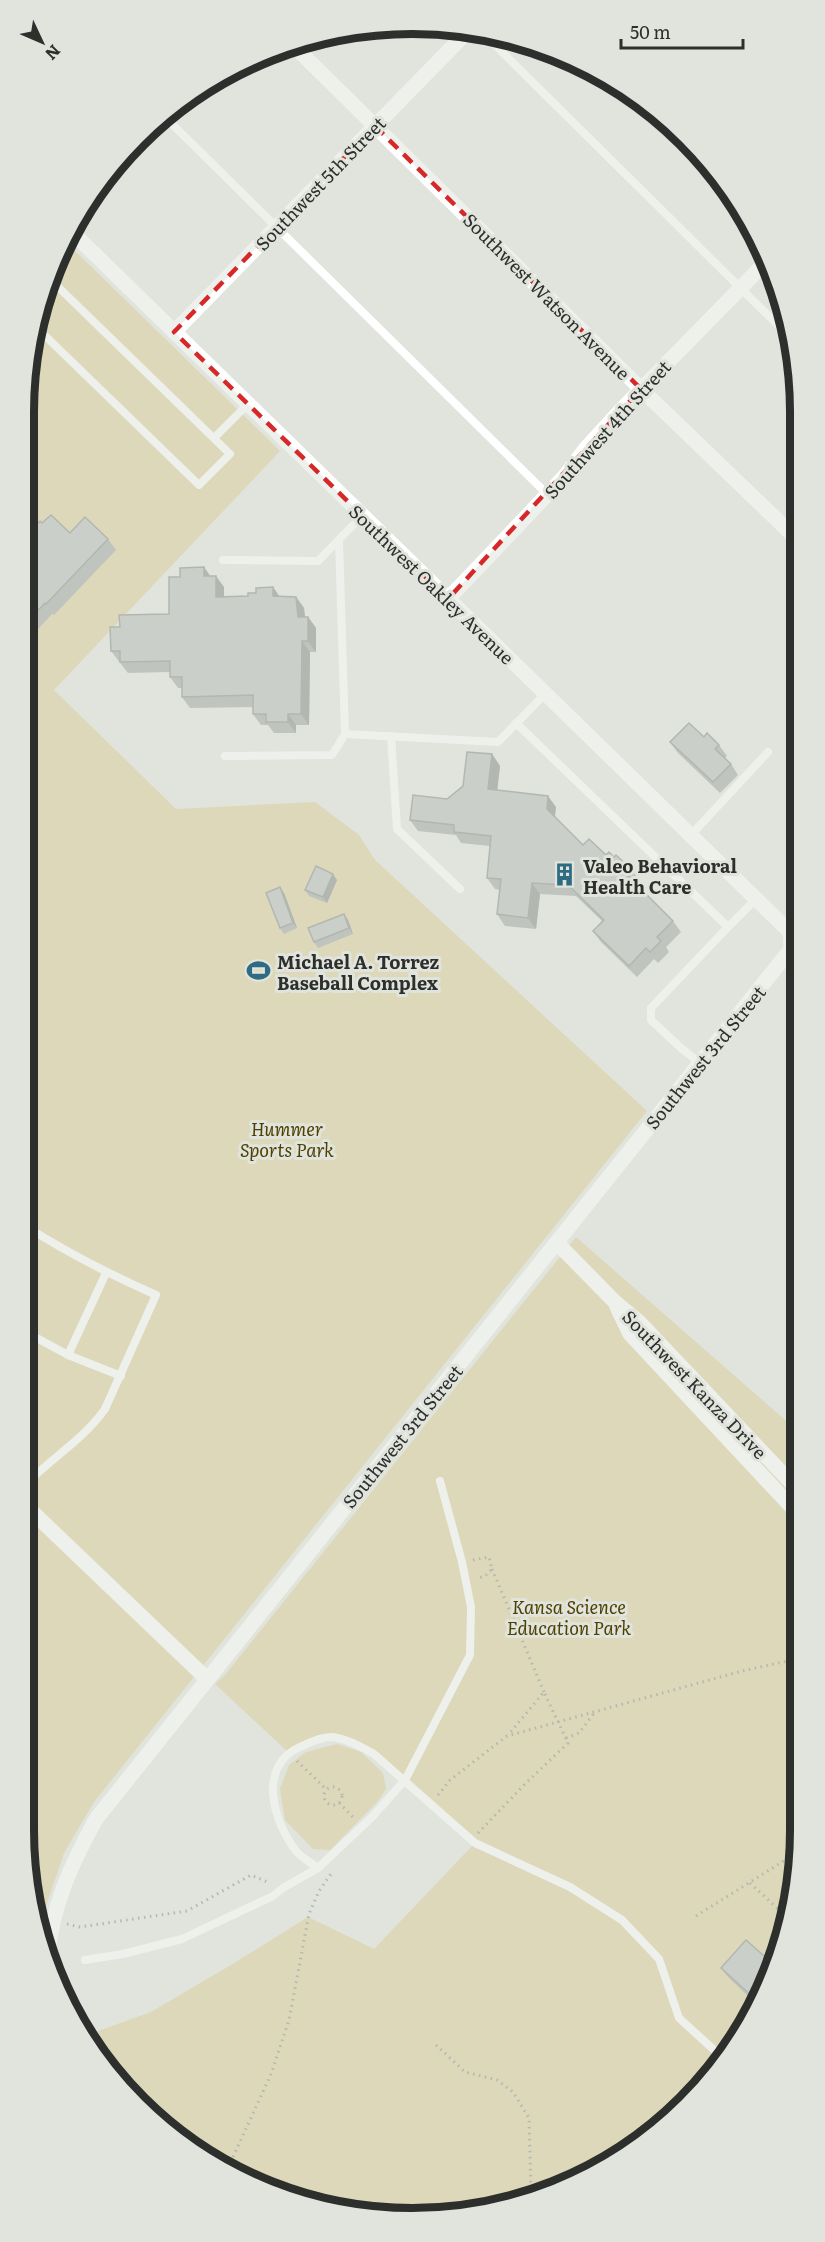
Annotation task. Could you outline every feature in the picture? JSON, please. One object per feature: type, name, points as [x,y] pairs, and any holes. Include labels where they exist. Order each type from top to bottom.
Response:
[{"type":"street","name":"Southwest 5th Street","points":[[174,332],[461,38]]},
{"type":"street","name":"Southwest Watson Avenue","points":[[300,52],[641,389],[790,532]]},
{"type":"street","name":"Southwest Oakley Avenue","points":[[77,237],[756,899],[790,923]]},
{"type":"street","name":"Southwest 4th Street","points":[[448,599],[548,495],[586,448],[641,389],[761,267]]},
{"type":"street","name":"Southwest 3rd Street","points":[[48,1929],[73,1862],[96,1818],[790,950]]},
{"type":"street","name":"Southwest Kanza Drive","points":[[557,1243],[615,1302],[639,1322],[790,1481]]},
{"type":"street","name":"Southwest Kanza Drive","points":[[615,1302],[630,1334],[790,1505]]},
{"type":"street","points":[[34,1514],[207,1679]]},
{"type":"lane","points":[[492,43],[781,329]]},
{"type":"lane","points":[[170,122],[548,495]]},
{"type":"lane","points":[[43,334],[199,485],[230,454],[57,286]]},
{"type":"lane","points":[[214,438],[248,404]]},
{"type":"lane","points":[[223,560],[318,561],[362,516]]},
{"type":"lane","points":[[225,756],[332,755],[345,734],[339,540]]},
{"type":"lane","points":[[345,734],[498,742],[545,694]]},
{"type":"lane","points":[[516,723],[728,927]]},
{"type":"lane","points":[[391,736],[397,829],[460,889]]},
{"type":"lane","points":[[691,835],[768,752]]},
{"type":"lane","points":[[700,1063],[651,1020],[651,1008],[756,899]]},
{"type":"lane","points":[[34,1232],[106,1273],[156,1295],[105,1409],[94,1425],[34,1476]]},
{"type":"lane","points":[[68,1355],[106,1273]]},
{"type":"lane","points":[[34,1336],[68,1355],[121,1376]]},
{"type":"lane","points":[[85,1960],[123,1954],[182,1939],[273,1896],[318,1868],[372,1817],[405,1780],[470,1655],[471,1606],[462,1562],[440,1481]]},
{"type":"lane","points":[[318,1868],[297,1852],[274,1812],[272,1797],[278,1768],[288,1752],[330,1737],[355,1743],[374,1754],[471,1840],[570,1887],[622,1920],[659,1959],[679,2018],[717,2053]]},
{"type":"path","points":[[462,1562],[489,1557],[556,1721],[568,1743],[471,1840]]},
{"type":"path","points":[[465,1581],[485,1576],[492,1569]]},
{"type":"path","points":[[507,1736],[742,1671],[790,1660]]},
{"type":"path","points":[[430,1805],[450,1780],[507,1736],[544,1692]]},
{"type":"path","points":[[566,1738],[579,1732],[596,1711]]},
{"type":"path","points":[[288,1752],[326,1789]]},
{"type":"path","points":[[332,1786],[339,1789],[342,1796],[339,1803],[332,1806],[326,1803],[323,1796],[326,1789],[332,1786]]},
{"type":"path","points":[[339,1803],[355,1819]]},
{"type":"path","points":[[696,1916],[790,1857]]},
{"type":"path","points":[[231,2161],[271,2074],[289,2020],[309,1914],[318,1891],[331,1873]]},
{"type":"path","points":[[48,1929],[80,1927],[187,1911],[251,1875],[283,1888]]},
{"type":"path","points":[[750,1883],[781,1911]]},
{"type":"path","points":[[436,2045],[465,2072],[497,2080],[513,2092],[529,2118],[531,2188]]},
{"type":"highlighted area","points":[[375,126],[641,389],[448,599],[174,332]]},
{"type":"green space","name":"Hummer Sports Park","points":[[72,248],[280,451],[54,690],[176,809],[315,802],[359,835],[375,860],[647,1111],[94,1802],[64,1853],[44,1911],[38,1879],[34,1830],[34,412],[38,363],[47,315]]},
{"type":"green space","name":"Kansa Science Education Park","points":[[576,1237],[790,1424],[790,1854],[787,1879],[778,1927],[752,1997],[727,2040],[697,2079],[662,2114],[643,2129],[623,2144],[580,2169],[510,2195],[437,2207],[412,2208],[363,2204],[315,2195],[291,2187],[245,2169],[223,2157],[163,2114],[128,2079],[94,2033],[151,2012],[308,1917],[374,1949],[474,1844],[374,1754],[330,1737],[288,1752],[215,1684],[225,1675]]},
{"type":"green space","points":[[337,1744],[361,1752],[383,1773],[386,1789],[378,1801],[330,1850],[313,1849],[285,1820],[280,1789],[289,1765],[306,1752]]},
{"type":"building","points":[[51,515],[70,533],[85,517],[108,539],[34,615],[34,527],[40,521],[42,523]]},
{"type":"building","points":[[204,567],[204,576],[216,576],[216,597],[248,596],[248,593],[256,593],[256,588],[273,587],[273,596],[296,597],[298,617],[308,617],[308,641],[302,641],[301,714],[288,714],[288,722],[266,722],[266,714],[253,714],[253,695],[182,697],[182,677],[170,677],[170,661],[120,662],[120,651],[111,651],[110,627],[120,627],[119,615],[169,614],[169,577],[180,577],[180,568]]},
{"type":"building","points":[[689,723],[704,737],[707,733],[719,745],[715,749],[731,764],[713,782],[670,742]]},
{"type":"building","name":"Valeo Behavioral Health Care","points":[[467,752],[492,754],[488,789],[548,796],[547,809],[583,845],[589,839],[606,855],[609,852],[614,857],[616,855],[633,871],[628,876],[673,921],[657,937],[661,941],[650,952],[646,948],[629,966],[593,931],[604,920],[568,885],[532,883],[528,918],[497,914],[501,879],[487,878],[491,836],[454,832],[454,825],[410,820],[413,795],[447,799],[463,786]]},
{"type":"building","points":[[316,866],[333,874],[323,897],[305,890]]},
{"type":"building","points":[[280,887],[293,923],[280,928],[266,893]]},
{"type":"building","points":[[344,914],[349,928],[314,942],[308,928]]},
{"type":"building","points":[[746,1940],[767,1959],[752,1996],[721,1968]]},
{"type":"place","name":"Valeo Behavioral Health Care","points":[[565,875]]},
{"type":"place","name":"Michael A. Torrez Baseball Complex","points":[[259,971]]}]
